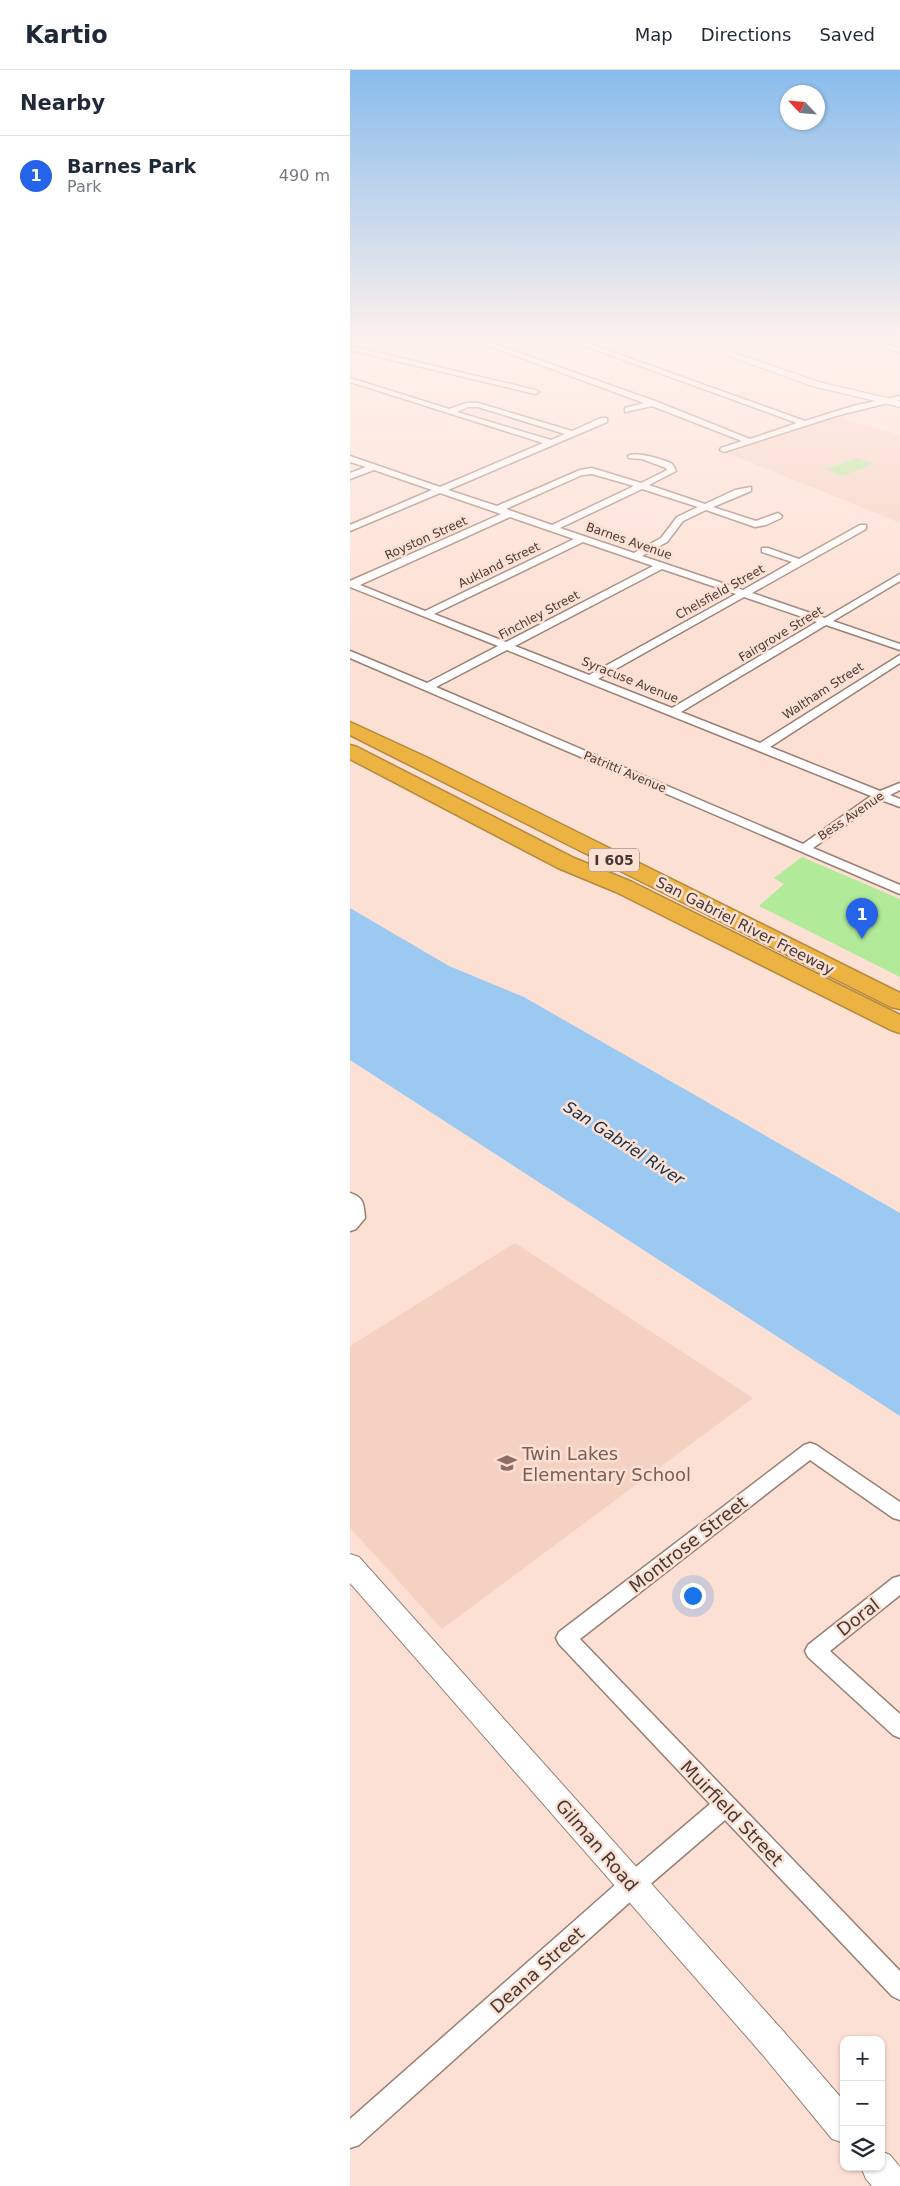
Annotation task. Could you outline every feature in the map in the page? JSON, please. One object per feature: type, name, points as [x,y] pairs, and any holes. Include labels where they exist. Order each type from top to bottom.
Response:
[{"type":"highway","points":[[350,719],[439,770]]},
{"type":"highway","name":"San Gabriel River Freeway","points":[[350,728],[439,770],[790,949],[900,1002]]},
{"type":"highway","name":"San Gabriel River Freeway","points":[[350,751],[566,863],[624,887],[900,1025]]},
{"type":"highway","points":[[350,760],[457,805]]},
{"type":"highway","points":[[566,863],[613,894],[776,977],[900,1044]]},
{"type":"highway","points":[[790,949],[900,995]]},
{"type":"street","points":[[534,438],[550,442]]},
{"type":"street","points":[[350,528],[559,438]]},
{"type":"street","points":[[740,438],[751,442]]},
{"type":"street","points":[[724,450],[763,438]]},
{"type":"street","points":[[553,528],[672,471],[664,463],[632,456]]},
{"type":"street","name":"Barnes Avenue","points":[[350,459],[900,648]]},
{"type":"street","points":[[350,476],[374,467]]},
{"type":"street","points":[[499,509],[585,471],[601,472],[759,524],[778,516]]},
{"type":"street","points":[[634,556],[664,540],[680,519],[748,489]]},
{"type":"street","name":"Royston Street","points":[[351,584],[510,513]]},
{"type":"street","name":"Chelsfield Street","points":[[590,679],[863,527]]},
{"type":"street","name":"Aukland Street","points":[[426,614],[583,538]]},
{"type":"street","points":[[765,550],[800,562]]},
{"type":"street","name":"Finchley Street","points":[[428,687],[662,565]]},
{"type":"street","name":"Fairgrove Street","points":[[674,712],[900,577]]},
{"type":"street","name":"Syracuse Avenue","points":[[351,584],[900,803]]},
{"type":"street","name":"Patritti Avenue","points":[[350,654],[900,890]]},
{"type":"street","name":"Waltham Street","points":[[761,748],[900,658]]},
{"type":"street","name":"Bess Avenue","points":[[804,848],[880,795],[900,786]]},
{"type":"street","points":[[350,1198],[356,1202],[354,1221]]},
{"type":"street","name":"Montrose Street","points":[[566,1638],[810,1450],[900,1512]]},
{"type":"street","name":"Gilman Road","points":[[350,1565],[773,2043],[843,2126]]},
{"type":"street","name":"Doral","points":[[900,1584],[815,1650],[900,1728]]},
{"type":"street","name":"Muirfield Street","points":[[566,1638],[900,1988]]},
{"type":"street","name":"Deana Street","points":[[350,2136],[632,1885],[725,1806]]},
{"type":"street","points":[[881,2171],[894,2186]]},
{"type":"shaded area","points":[[771,438],[900,438],[900,523],[725,452]]},
{"type":"shaded area","name":"Twin Lakes Elementary School","points":[[515,1243],[753,1398],[442,1629],[350,1528],[350,1346]]},
{"type":"green space","points":[[857,458],[873,464],[842,476],[826,469]]},
{"type":"green space","points":[[802,857],[900,899],[900,977],[759,906],[784,884],[774,878]]},
{"type":"water","name":"San Gabriel River","points":[[350,908],[449,966],[524,997],[900,1213],[900,1416],[350,1060]]},
{"type":"place","name":"Barnes Park","points":[[862,939]]},
{"type":"place","name":"Twin Lakes Elementary School","points":[[507,1463]]}]
